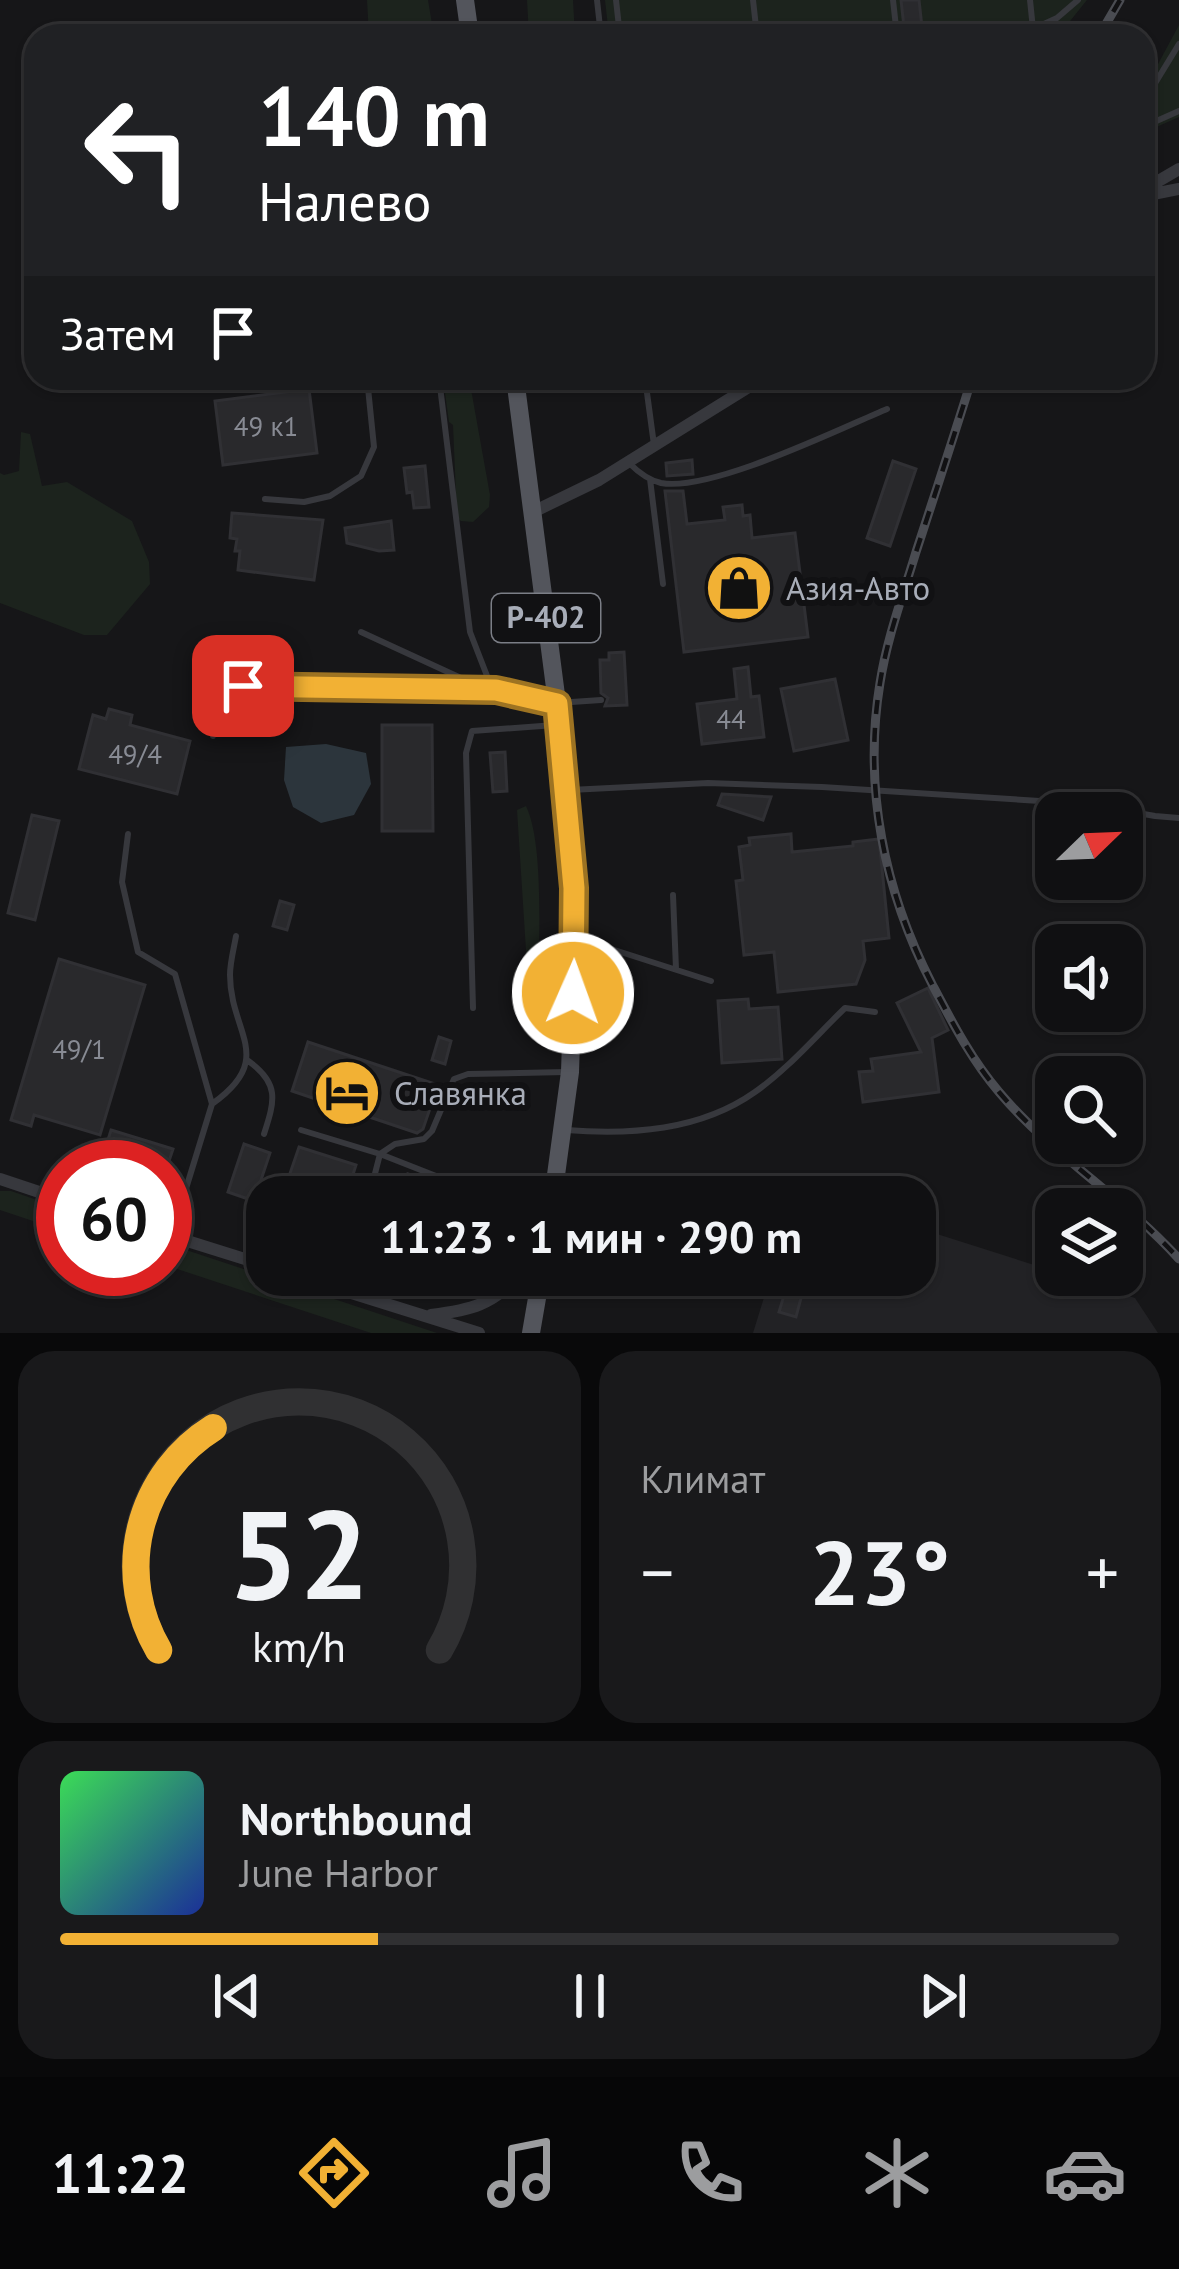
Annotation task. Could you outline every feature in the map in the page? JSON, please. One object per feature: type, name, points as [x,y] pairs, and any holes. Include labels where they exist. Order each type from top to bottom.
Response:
[{"type":"main road","name":"Р-402","points":[[517,390],[557,704],[575,937],[569,1072],[556,1176]]},
{"type":"main road","points":[[531,1333],[537,1296]]},
{"type":"street","points":[[533,512],[599,480],[743,390]]},
{"type":"street","points":[[0,1179],[36,1191]]},
{"type":"street","points":[[192,1243],[246,1259]]},
{"type":"street","points":[[361,1296],[479,1333]]},
{"type":"street","points":[[424,1316],[473,1308],[496,1296]]},
{"type":"lane","points":[[1043,24],[1078,0]]},
{"type":"lane","points":[[1155,83],[1179,44]]},
{"type":"lane","points":[[265,499],[304,502],[330,496],[361,476],[374,447],[368,390]]},
{"type":"lane","points":[[440,390],[470,632],[496,690]]},
{"type":"lane","points":[[647,390],[654,445]]},
{"type":"lane","points":[[627,461],[650,479],[666,484],[731,473],[887,409]]},
{"type":"lane","points":[[650,479],[663,584]]},
{"type":"lane","points":[[361,632],[461,678],[489,681]]},
{"type":"lane","points":[[213,736],[219,700],[243,686],[496,690],[557,704],[601,700]]},
{"type":"lane","points":[[473,1008],[466,753],[472,731],[559,724]]},
{"type":"lane","points":[[566,790],[708,783],[842,788],[1087,804],[1179,818]]},
{"type":"lane","points":[[128,834],[122,882],[138,952],[176,974],[212,1104],[192,1164]]},
{"type":"lane","points":[[673,895],[676,970]]},
{"type":"lane","points":[[212,1104],[233,1089],[247,1060],[230,975],[236,936]]},
{"type":"lane","points":[[575,937],[711,981]]},
{"type":"lane","points":[[562,1130],[612,1133],[666,1128],[729,1107],[776,1075],[845,1009],[875,1012]]},
{"type":"lane","points":[[247,1060],[270,1085],[275,1099],[264,1134]]},
{"type":"lane","points":[[374,1176],[380,1154],[395,1144],[424,1139],[432,1131],[454,1079],[468,1074],[569,1072]]},
{"type":"lane","points":[[301,1130],[436,1176]]},
{"type":"shaded area","points":[[367,0],[428,0],[432,24],[368,24]]},
{"type":"shaded area","points":[[527,0],[573,0],[574,24],[528,24]]},
{"type":"shaded area","points":[[605,0],[1087,0],[1068,24],[608,24]]},
{"type":"shaded area","points":[[1179,25],[1179,117],[1155,128],[1155,70]]},
{"type":"shaded area","points":[[445,390],[471,390],[490,495],[489,507],[473,522],[457,518],[453,425]]},
{"type":"shaded area","points":[[21,432],[30,434],[42,486],[67,482],[132,521],[149,562],[150,584],[107,635],[84,635],[0,603],[0,473],[19,471]]},
{"type":"shaded area","points":[[326,744],[366,753],[371,784],[354,815],[321,823],[293,807],[284,780],[286,747]]},
{"type":"shaded area","points":[[526,806],[539,885],[539,968],[533,978],[527,966],[517,810]]},
{"type":"shaded area","points":[[0,1191],[11,1191],[36,1200],[36,1222],[0,1210]]},
{"type":"shaded area","points":[[936,1234],[1035,1265],[1035,1296],[1135,1298],[1158,1333],[753,1333],[764,1296],[936,1296]]},
{"type":"shaded area","points":[[192,1252],[246,1270],[246,1292],[192,1274]]},
{"type":"shaded area","points":[[259,1296],[325,1296],[437,1333],[371,1333]]},
{"type":"building","points":[[901,0],[919,0],[922,24],[904,24]]},
{"type":"building","points":[[309,390],[317,453],[223,465],[215,401]]},
{"type":"building","points":[[692,460],[693,474],[667,476],[666,463]]},
{"type":"building","points":[[893,461],[916,469],[890,546],[867,538]]},
{"type":"building","points":[[425,466],[429,507],[414,508],[404,468]]},
{"type":"building","name":"Азия-Авто","points":[[665,491],[683,491],[687,524],[725,520],[723,507],[742,505],[743,516],[750,515],[752,538],[795,533],[808,637],[684,652]]},
{"type":"building","points":[[232,513],[323,520],[314,580],[238,570],[237,539],[230,538]]},
{"type":"building","points":[[391,521],[394,550],[347,543],[345,528]]},
{"type":"building","points":[[200,643],[246,647],[243,673],[198,664]]},
{"type":"building","points":[[624,652],[627,705],[605,706],[608,698],[601,693],[600,660],[609,660],[609,653]]},
{"type":"building","points":[[748,667],[751,697],[759,696],[764,737],[702,744],[697,704],[737,699],[734,669]]},
{"type":"building","points":[[835,679],[848,740],[794,751],[781,689]]},
{"type":"building","points":[[109,709],[132,715],[130,725],[190,741],[177,794],[79,769],[93,715],[106,719]]},
{"type":"building","points":[[382,725],[432,725],[433,831],[382,831]]},
{"type":"building","points":[[505,752],[507,791],[493,792],[490,753]]},
{"type":"building","points":[[722,794],[771,797],[763,820],[718,805]]},
{"type":"building","points":[[32,815],[59,821],[35,920],[8,913]]},
{"type":"building","points":[[791,834],[792,852],[879,839],[889,938],[863,941],[865,960],[856,984],[778,992],[774,952],[744,955],[736,881],[743,880],[739,847],[750,845],[749,838]]},
{"type":"building","points":[[280,901],[294,905],[287,930],[273,926]]},
{"type":"building","points":[[59,959],[145,985],[100,1135],[34,1115],[31,1126],[11,1120]]},
{"type":"building","points":[[928,988],[948,1030],[932,1038],[939,1092],[863,1102],[859,1072],[873,1071],[871,1059],[921,1052],[897,1003]]},
{"type":"building","points":[[748,999],[749,1009],[778,1007],[782,1059],[722,1063],[718,1001]]},
{"type":"building","points":[[439,1037],[451,1041],[445,1064],[432,1060]]},
{"type":"building","points":[[308,1042],[438,1085],[423,1129],[417,1133],[292,1091]]},
{"type":"building","points":[[111,1130],[144,1140],[108,1140]]},
{"type":"building","points":[[244,1144],[270,1153],[262,1176],[246,1176],[246,1198],[228,1192]]},
{"type":"building","points":[[299,1147],[356,1165],[353,1176],[289,1176]]},
{"type":"building","points":[[784,1296],[802,1296],[796,1317],[779,1312]]},
{"type":"railway","points":[[1106,24],[1120,0]]},
{"type":"railway","points":[[968,390],[896,617],[880,683],[874,761],[890,875],[915,949],[989,1079],[1042,1136],[1179,1259]]},
{"type":"place","name":"Азия-Авто","points":[[739,588]]},
{"type":"place","name":"Славянка","points":[[347,1093]]},
{"type":"route","points":[[243,686],[496,690],[557,704],[574,888],[573,993]]}]
